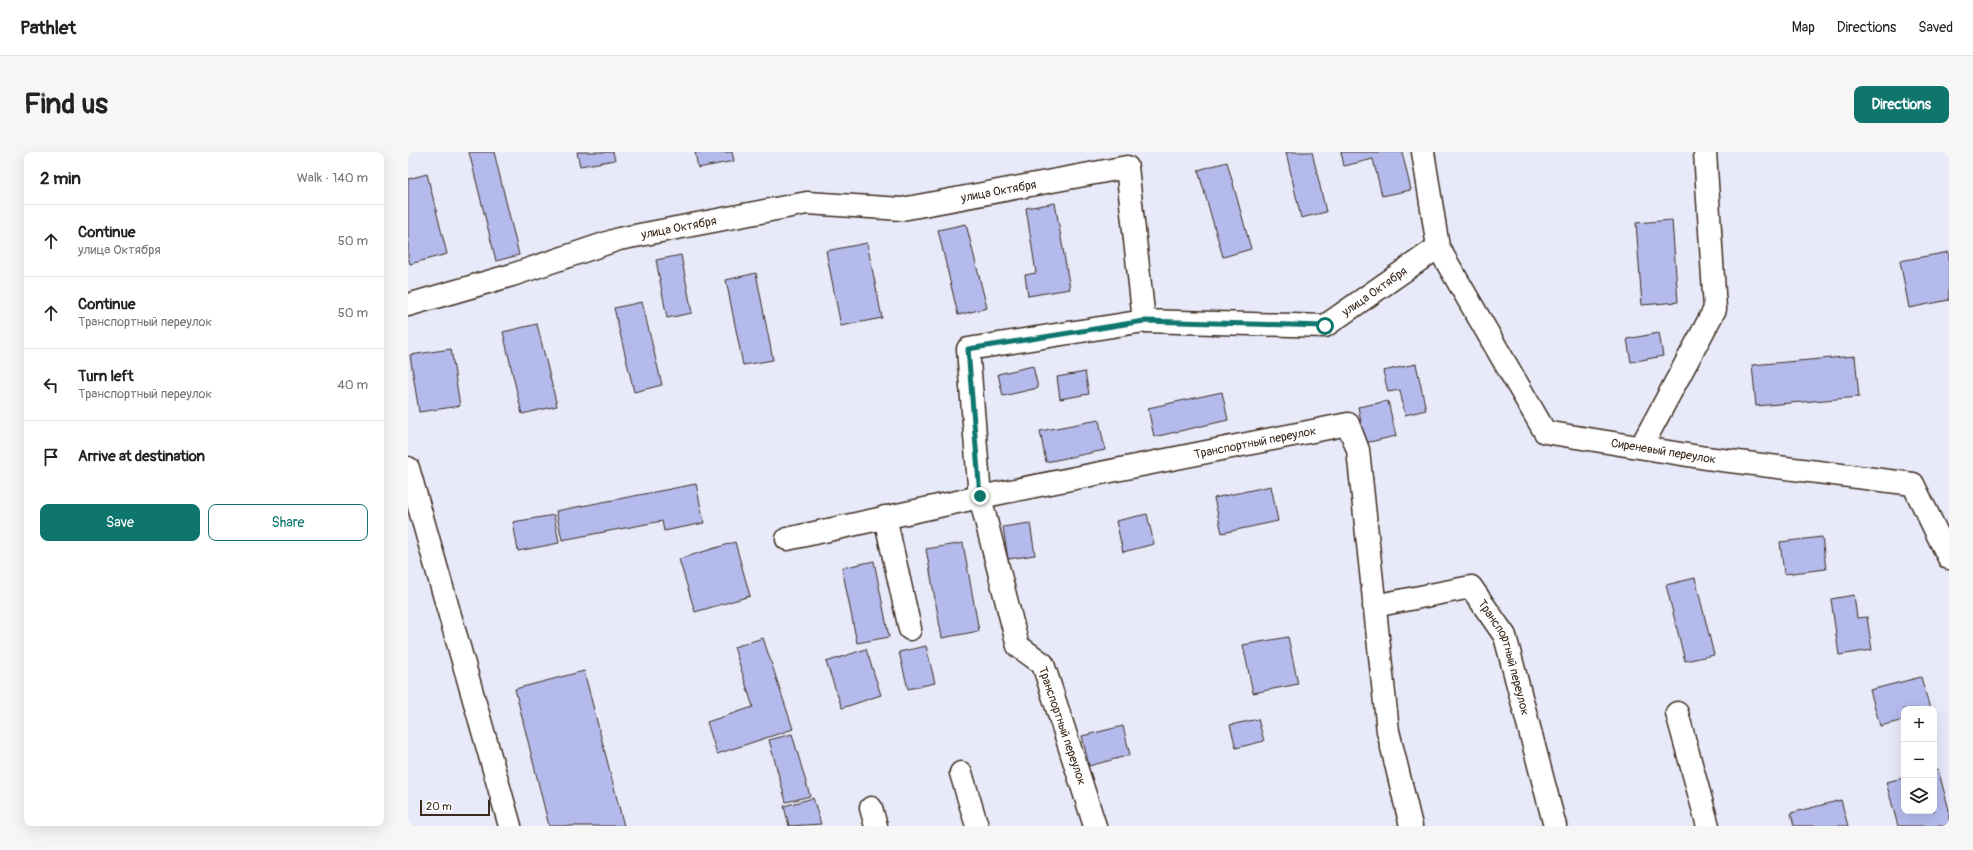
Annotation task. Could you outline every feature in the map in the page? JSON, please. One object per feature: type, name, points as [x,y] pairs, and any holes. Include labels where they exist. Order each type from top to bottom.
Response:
[{"type":"street","points":[[1423,152],[1438,247]]},
{"type":"street","points":[[1641,447],[1715,309],[1705,152]]},
{"type":"street","name":"улица Октября","points":[[408,305],[512,275],[619,239],[799,204],[807,203],[902,209],[1127,166],[1144,321],[1325,326],[1438,247]]},
{"type":"street","name":"Сиреневый переулок","points":[[1438,247],[1545,432],[1706,458],[1913,484],[1949,558]]},
{"type":"street","name":"Транспортный переулок","points":[[1095,826],[1043,664],[1018,646],[980,496],[968,349],[1144,321]]},
{"type":"street","name":"Транспортный переулок","points":[[980,496],[1348,424],[1358,450],[1388,731],[1411,826]]},
{"type":"street","points":[[408,468],[510,826]]},
{"type":"street","points":[[787,539],[980,496]]},
{"type":"street","points":[[885,518],[910,629]]},
{"type":"street","name":"Транспортный переулок","points":[[1374,606],[1471,587],[1504,636],[1555,826]]},
{"type":"street","points":[[1677,713],[1708,826]]},
{"type":"street","points":[[961,773],[977,826]]},
{"type":"building","points":[[469,152],[494,152],[519,255],[496,261]]},
{"type":"building","points":[[577,152],[613,152],[615,160],[580,166]]},
{"type":"building","points":[[695,152],[732,152],[734,161],[698,168]]},
{"type":"building","points":[[1286,152],[1312,152],[1326,212],[1301,218]]},
{"type":"building","points":[[1341,152],[1402,152],[1411,190],[1382,196],[1373,159],[1344,166]]},
{"type":"building","points":[[1227,162],[1251,249],[1223,257],[1198,170]]},
{"type":"building","points":[[427,174],[447,254],[410,264],[408,257],[408,179]]},
{"type":"building","points":[[1055,203],[1070,289],[1028,296],[1025,275],[1036,273],[1026,208]]},
{"type":"building","points":[[1672,220],[1678,302],[1642,305],[1636,223]]},
{"type":"building","points":[[966,224],[987,308],[958,315],[938,230]]},
{"type":"building","points":[[867,243],[882,318],[841,326],[826,251]]},
{"type":"building","points":[[1949,252],[1949,300],[1909,308],[1900,261]]},
{"type":"building","points":[[681,255],[692,313],[667,318],[656,260]]},
{"type":"building","points":[[756,273],[773,360],[743,365],[726,280]]},
{"type":"building","points":[[642,302],[662,385],[634,392],[614,308]]},
{"type":"building","points":[[537,324],[557,406],[522,414],[503,332]]},
{"type":"building","points":[[1659,333],[1663,356],[1631,362],[1627,339]]},
{"type":"building","points":[[451,349],[460,406],[419,412],[410,355]]},
{"type":"building","points":[[1855,356],[1859,397],[1756,406],[1752,365]]},
{"type":"building","points":[[1416,364],[1426,410],[1405,415],[1400,390],[1388,392],[1383,371]]},
{"type":"building","points":[[1033,366],[1038,388],[1003,396],[998,374]]},
{"type":"building","points":[[1085,372],[1089,394],[1060,399],[1057,377]]},
{"type":"building","points":[[1222,392],[1228,420],[1154,437],[1148,408]]},
{"type":"building","points":[[1388,401],[1396,436],[1365,443],[1358,407]]},
{"type":"building","points":[[1099,420],[1105,450],[1046,462],[1040,431]]},
{"type":"building","points":[[696,484],[704,523],[664,531],[662,521],[562,540],[556,511]]},
{"type":"building","points":[[1271,486],[1278,521],[1222,533],[1214,498]]},
{"type":"building","points":[[1147,514],[1154,544],[1123,552],[1116,521]]},
{"type":"building","points":[[554,515],[559,543],[518,551],[513,522]]},
{"type":"building","points":[[1030,523],[1035,555],[1008,559],[1003,527]]},
{"type":"building","points":[[1822,537],[1826,569],[1784,574],[1780,542]]},
{"type":"building","points":[[735,542],[750,596],[695,612],[679,559]]},
{"type":"building","points":[[963,543],[979,631],[942,638],[926,549]]},
{"type":"building","points":[[874,561],[889,637],[857,643],[842,568]]},
{"type":"building","points":[[1695,578],[1714,655],[1685,661],[1666,585]]},
{"type":"building","points":[[1854,595],[1857,618],[1867,617],[1872,650],[1839,655],[1831,599]]},
{"type":"building","points":[[1288,637],[1298,684],[1253,693],[1243,645]]},
{"type":"building","points":[[763,638],[793,729],[717,754],[707,722],[753,707],[734,647]]},
{"type":"building","points":[[926,646],[935,683],[908,689],[899,652]]},
{"type":"building","points":[[866,649],[881,695],[842,708],[826,662]]},
{"type":"building","points":[[584,671],[624,826],[549,826],[515,689]]},
{"type":"building","points":[[1921,677],[1929,706],[1901,706],[1901,721],[1880,726],[1870,690]]},
{"type":"building","points":[[1258,719],[1264,741],[1236,748],[1230,725]]},
{"type":"building","points":[[1123,726],[1130,755],[1089,766],[1082,736]]},
{"type":"building","points":[[792,734],[810,796],[786,802],[769,740]]},
{"type":"building","points":[[1937,769],[1949,810],[1949,826],[1898,826],[1886,782],[1901,779],[1901,814],[1937,814]]},
{"type":"building","points":[[813,798],[821,824],[789,826],[784,806]]},
{"type":"building","points":[[1841,800],[1848,826],[1794,826],[1791,813]]},
{"type":"route","points":[[980,496],[968,349],[1144,321],[1325,326]]}]
